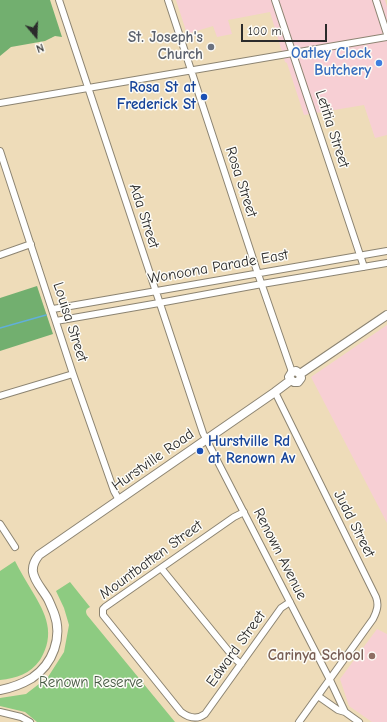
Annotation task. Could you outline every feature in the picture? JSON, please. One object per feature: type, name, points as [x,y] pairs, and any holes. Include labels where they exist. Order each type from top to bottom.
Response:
[{"type":"main road","name":"Hurstville Road","points":[[0,690],[23,683],[40,672],[47,664],[56,646],[57,626],[55,614],[48,598],[33,572],[33,564],[39,555],[275,392],[294,375],[387,314]]},
{"type":"street","name":"Ada Street","points":[[59,0],[159,303],[203,433],[207,439]]},
{"type":"street","name":"Rosa Street","points":[[168,0],[258,274],[294,375]]},
{"type":"street","name":"Letitia Street","points":[[275,0],[364,267]]},
{"type":"street","points":[[0,103],[387,36],[376,0]]},
{"type":"street","name":"Louisa Street","points":[[0,151],[74,374],[114,491],[119,500]]},
{"type":"street","points":[[0,255],[32,244]]},
{"type":"street","name":"Wonoona Parade East","points":[[52,309],[387,251]]},
{"type":"street","name":"Wonoona Parade East","points":[[56,321],[387,263]]},
{"type":"street","points":[[0,396],[74,374]]},
{"type":"street","name":"Judd Street","points":[[275,392],[377,599],[377,610],[373,619],[299,722]]},
{"type":"street","name":"Renown Avenue","points":[[207,439],[345,712]]},
{"type":"street","name":"Mountbatten Street","points":[[205,714],[201,717],[193,718],[188,717],[182,712],[103,615],[103,609],[234,517],[244,512]]},
{"type":"street","points":[[0,524],[14,547]]},
{"type":"street","points":[[161,568],[235,659],[241,664]]},
{"type":"street","name":"Edward Street","points":[[205,714],[281,608],[290,602]]},
{"type":"street","points":[[318,696],[359,722]]},
{"type":"street","points":[[0,712],[21,716],[30,722]]},
{"type":"shaded area","points":[[176,0],[385,0],[387,7],[387,135],[375,138],[364,105],[304,115],[287,63],[285,62],[270,12],[228,20],[232,34],[217,37],[213,26],[187,34]]},
{"type":"shaded area","points":[[387,325],[387,523],[311,377]]},
{"type":"shaded area","name":"Carinya School","points":[[377,629],[387,634],[387,722],[372,722],[349,706],[340,679]]},
{"type":"green space","points":[[0,0],[50,0],[62,37],[55,36],[45,41],[11,47],[0,56]]},
{"type":"green space","points":[[37,286],[53,334],[0,351],[0,298]]},
{"type":"green space","points":[[15,561],[45,616],[48,633],[47,641],[45,651],[40,660],[32,669],[12,678],[0,680],[0,571]]},
{"type":"green space","name":"Renown Reserve","points":[[70,582],[90,607],[86,610],[87,615],[175,722],[37,722],[25,712],[0,706],[0,698],[26,694],[48,677],[64,652],[69,625],[64,608],[56,591]]},
{"type":"waterway","points":[[0,328],[46,315]]},
{"type":"place","name":"St. Joseph's Church","points":[[211,47]]},
{"type":"place","name":"Oatley Clock Butchery","points":[[379,63]]},
{"type":"place","name":"Rosa St at Frederick St","points":[[204,97]]},
{"type":"place","name":"Hurstville Rd at Renown Av","points":[[200,451]]},
{"type":"place","name":"Carinya School","points":[[372,656]]}]
